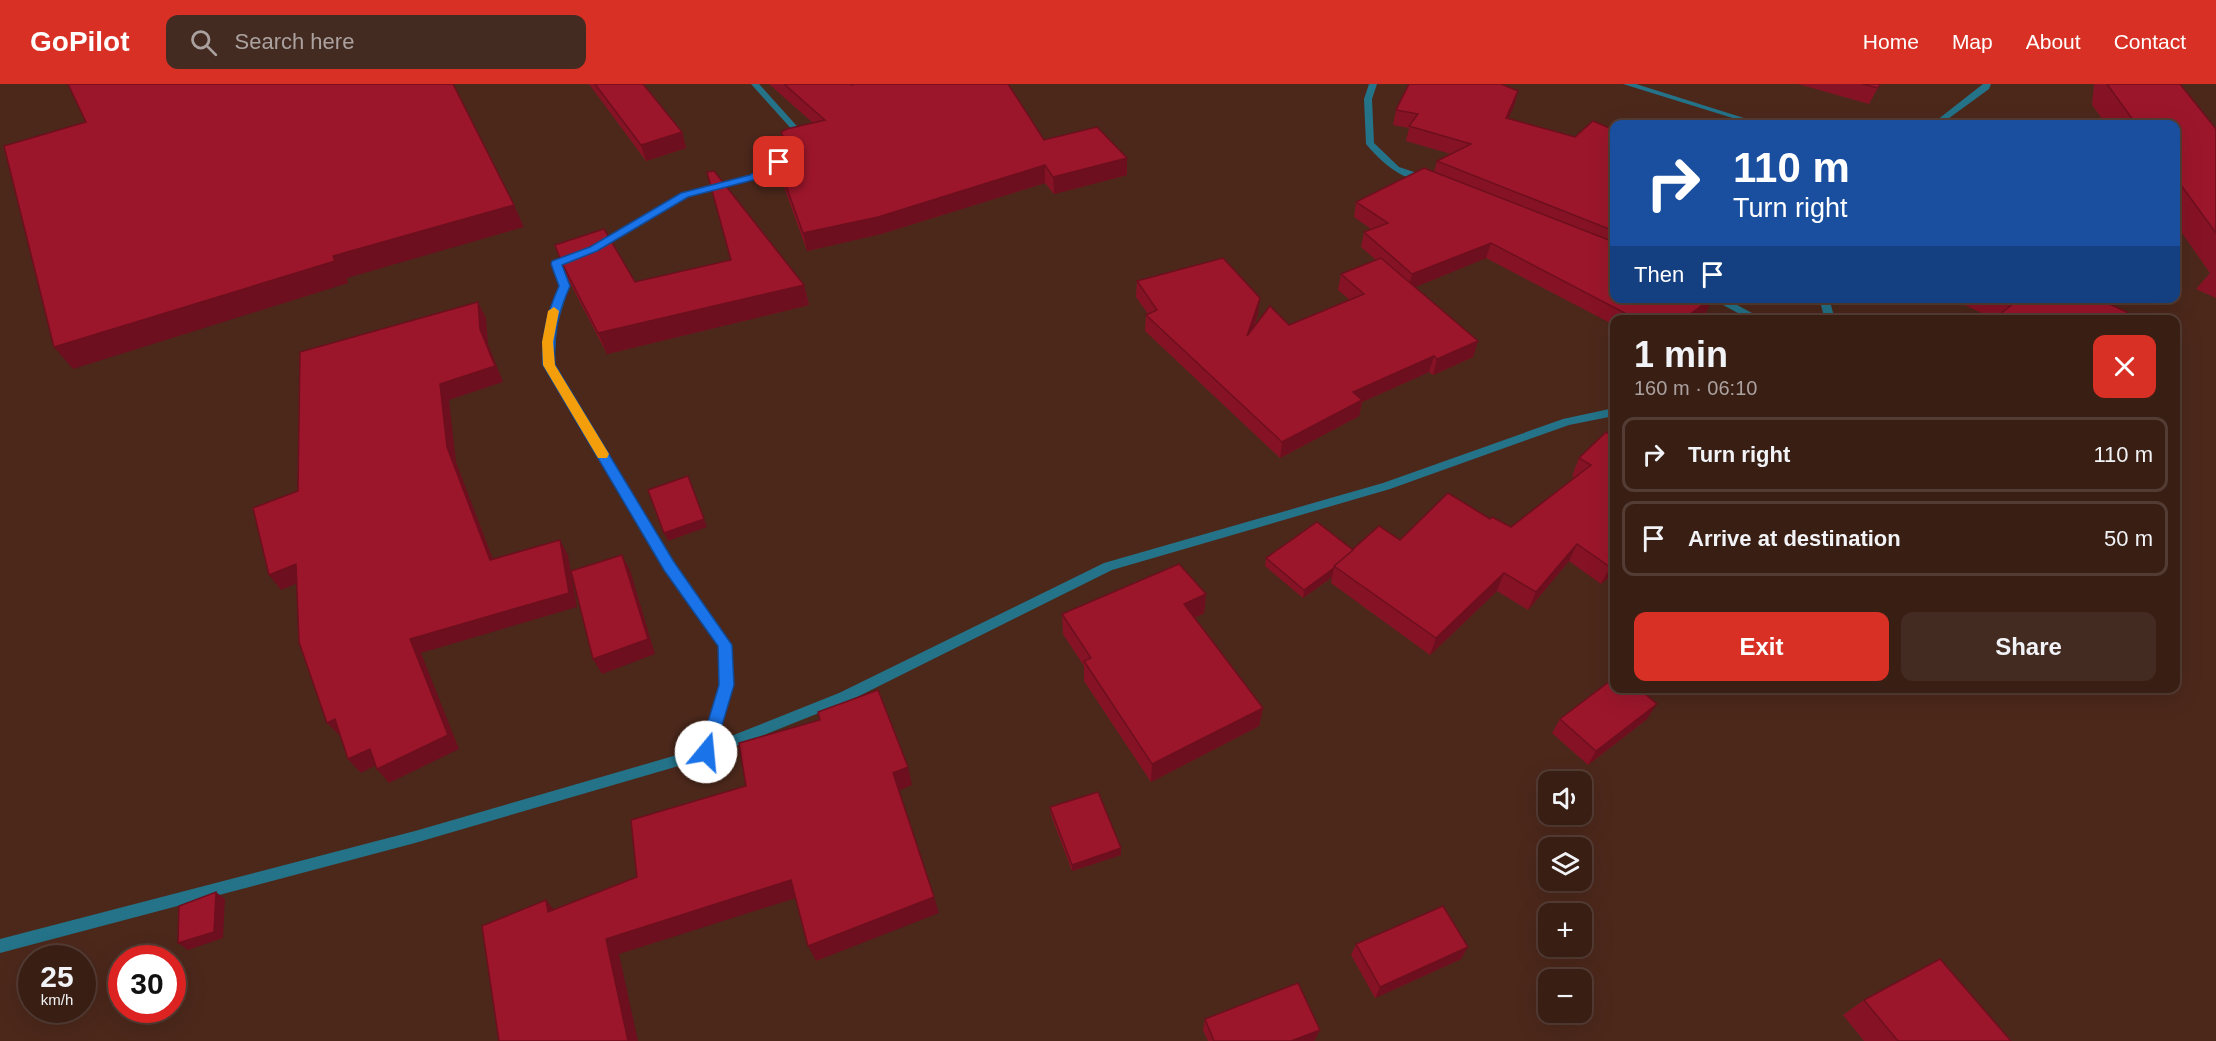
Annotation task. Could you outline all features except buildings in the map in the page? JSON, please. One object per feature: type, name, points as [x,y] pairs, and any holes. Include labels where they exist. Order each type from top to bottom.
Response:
[{"type":"street","points":[[706,752],[727,685],[725,645],[669,566],[549,365],[547,342],[553,313],[564,286],[556,264],[594,249],[684,195],[754,177],[779,162],[779,147],[800,134],[755,84]]},
{"type":"street","points":[[1373,84],[1368,99],[1370,144],[1396,169],[1437,183]]},
{"type":"street","points":[[1626,84],[1746,120]]},
{"type":"street","points":[[1941,120],[1987,84]]},
{"type":"street","points":[[1725,303],[1750,315]]},
{"type":"street","points":[[0,946],[415,837],[706,752],[844,697],[1108,566],[1386,486],[1567,422],[1610,413]]},
{"type":"slow traffic","points":[[554,311],[547,342],[549,365],[602,454]]},
{"type":"route","points":[[706,752],[727,685],[725,645],[669,566],[549,365],[547,342],[553,313],[564,286],[556,264],[594,249],[684,195],[754,177],[779,162]]}]
